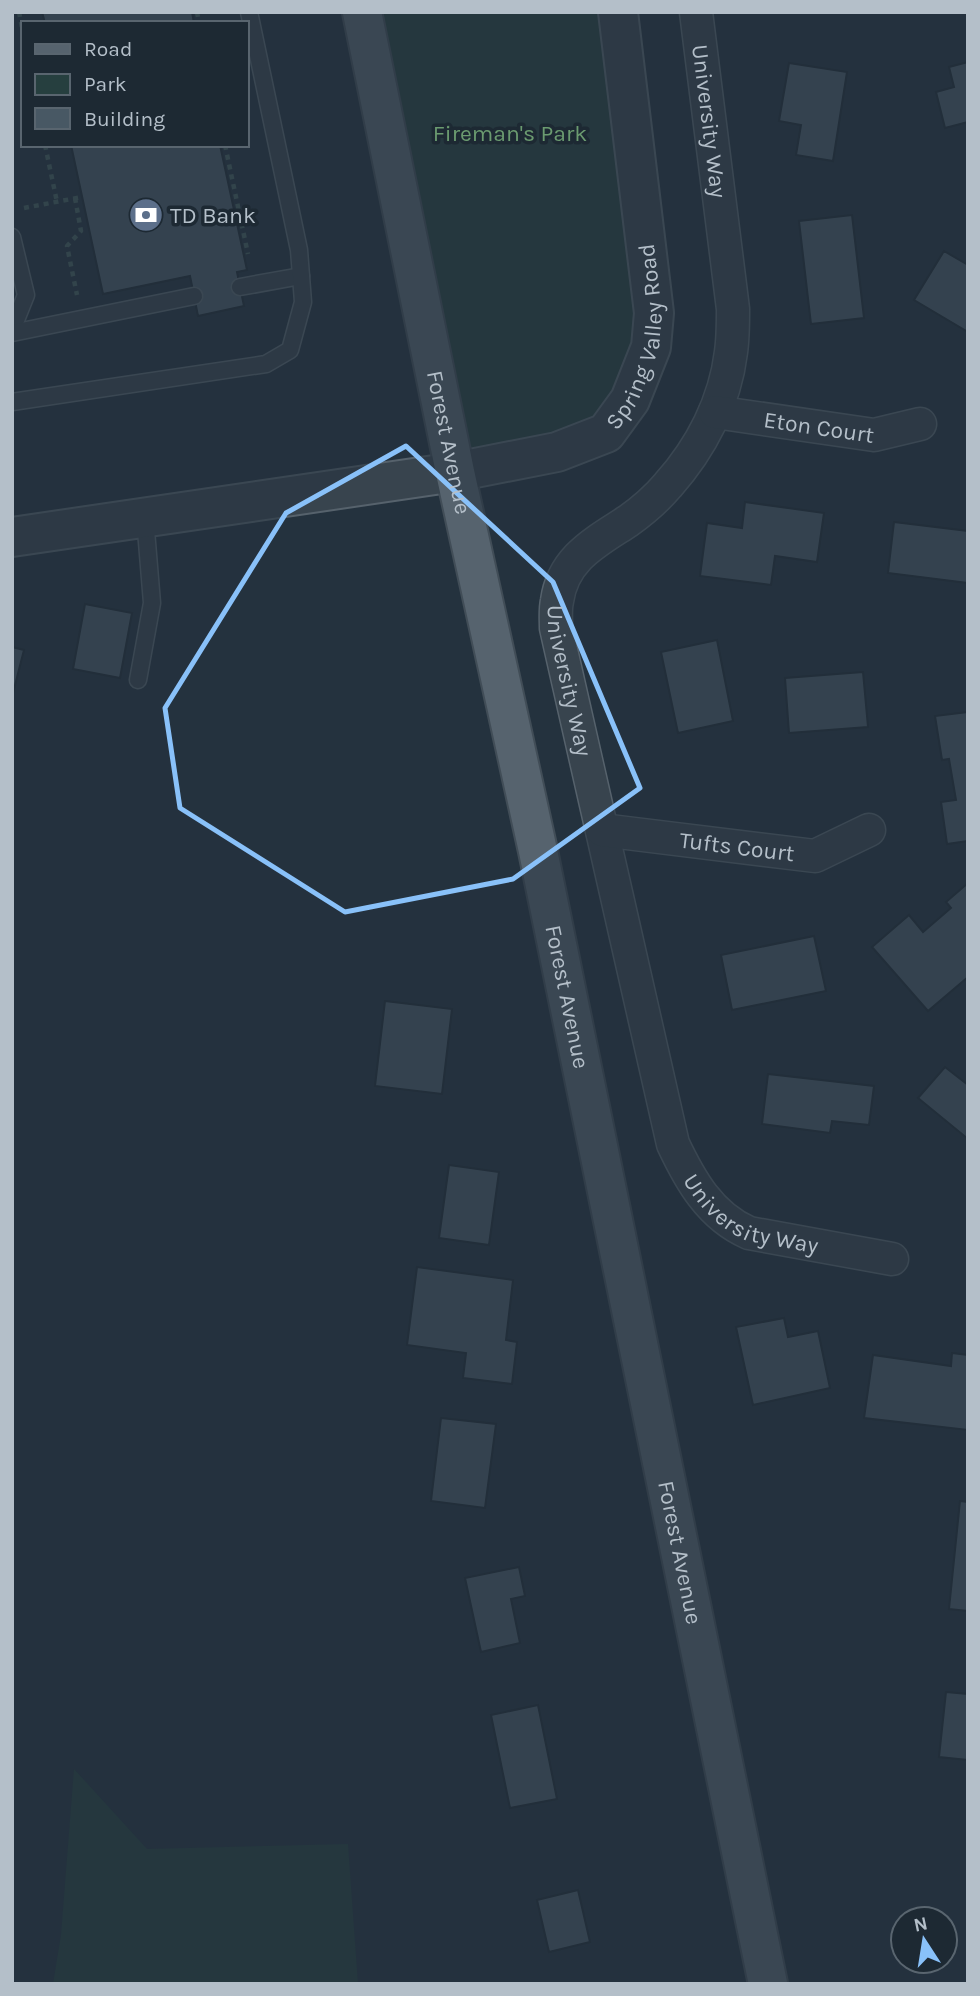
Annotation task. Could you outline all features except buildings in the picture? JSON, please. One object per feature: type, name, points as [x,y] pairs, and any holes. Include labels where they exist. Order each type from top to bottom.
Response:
[{"type":"main road","name":"Forest Avenue","points":[[362,12],[455,472],[541,865],[768,1984]]},
{"type":"street","name":"Spring Valley Road","points":[[12,537],[455,472],[557,452],[606,433],[630,400],[652,347],[654,313],[618,12]]},
{"type":"street","name":"University Way","points":[[696,12],[733,309],[731,352],[722,394],[693,453],[667,487],[632,518],[586,548],[566,572],[557,600],[556,628],[673,1144],[688,1177],[713,1208],[749,1233],[892,1259]]},
{"type":"street","name":"Eton Court","points":[[715,412],[874,435],[920,424]]},
{"type":"street","name":"Tufts Court","points":[[601,830],[815,856],[869,830]]},
{"type":"lane","points":[[12,402],[266,364],[290,350],[303,302],[299,250],[249,12]]},
{"type":"lane","points":[[12,237],[26,295],[12,331]]},
{"type":"lane","points":[[240,287],[301,276]]},
{"type":"lane","points":[[12,331],[194,296]]},
{"type":"lane","points":[[138,680],[152,603],[145,518]]},
{"type":"path","points":[[45,147],[57,202]]},
{"type":"path","points":[[225,147],[248,254]]},
{"type":"path","points":[[24,208],[82,197]]},
{"type":"path","points":[[75,198],[81,231],[67,246],[78,300]]},
{"type":"highlighted area","points":[[406,446],[553,582],[640,788],[513,879],[345,912],[180,808],[165,708],[286,513]]},
{"type":"green space","name":"Fireman's Park","points":[[362,12],[618,12],[654,313],[606,433],[455,472]]},
{"type":"green space","points":[[74,1769],[147,1849],[348,1844],[358,1984],[53,1984],[61,1935]]},
{"type":"place","name":"TD Bank","points":[[146,215]]}]
